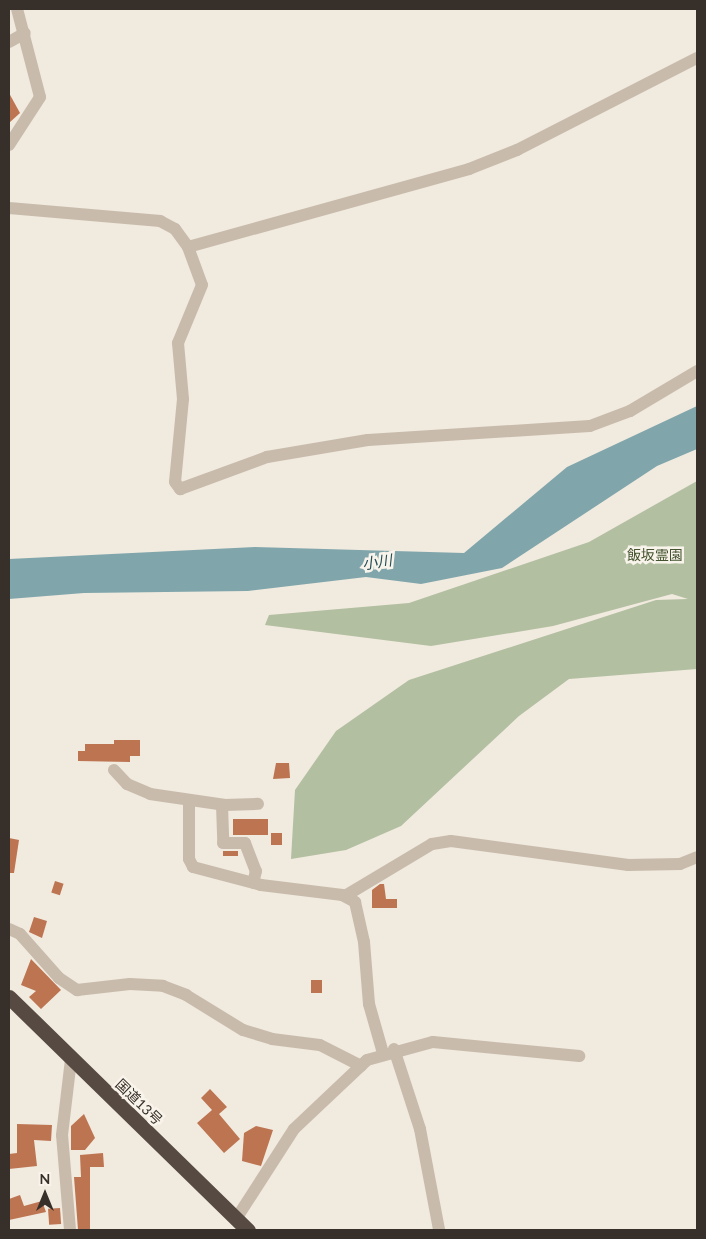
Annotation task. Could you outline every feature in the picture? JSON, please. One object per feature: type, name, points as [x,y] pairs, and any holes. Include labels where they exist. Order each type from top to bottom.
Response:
[{"type":"highway","name":"国道13号","points":[[9,997],[248,1230]]},
{"type":"street","points":[[9,144],[40,98],[25,33],[17,9]]},
{"type":"street","points":[[9,42],[25,33]]},
{"type":"street","points":[[188,247],[469,169],[517,150],[697,58]]},
{"type":"street","points":[[9,208],[160,221],[175,229],[188,247],[202,285],[178,343],[183,398],[175,482],[180,488],[267,458],[368,440],[590,426],[630,412],[697,372]]},
{"type":"street","points":[[114,770],[139,790],[189,801],[222,804],[258,804]]},
{"type":"street","points":[[189,801],[190,864],[253,883],[345,896],[432,844],[451,841],[628,865],[680,864],[697,857]]},
{"type":"street","points":[[222,804],[223,843],[245,843],[256,870],[253,883]]},
{"type":"street","points":[[345,896],[359,913],[369,1004],[420,1129],[439,1230]]},
{"type":"street","points":[[9,929],[20,934],[59,978],[77,990],[130,984],[163,986],[186,995],[243,1030],[272,1040],[320,1045],[361,1066]]},
{"type":"street","points":[[236,1219],[294,1129],[361,1066],[389,1051],[433,1042],[579,1056]]},
{"type":"street","points":[[70,1230],[62,1135],[72,1060]]},
{"type":"green space","name":"飯坂霊園","points":[[697,481],[697,669],[569,679],[519,716],[401,826],[346,850],[291,859],[295,790],[336,731],[409,680],[656,600],[688,599],[672,594],[553,626],[431,646],[265,625],[269,615],[409,603],[589,542]]},
{"type":"water","name":"小川","points":[[697,406],[697,449],[657,466],[502,568],[421,584],[366,577],[248,591],[84,593],[9,599],[9,559],[255,547],[464,553],[567,467]]},
{"type":"building","points":[[9,93],[20,113],[9,123]]},
{"type":"building","points":[[114,740],[140,740],[140,756],[130,756],[130,762],[78,761],[78,751],[85,751],[85,744],[114,744]]},
{"type":"building","points":[[276,763],[289,763],[290,778],[273,779]]},
{"type":"building","points":[[233,819],[268,819],[268,835],[233,835]]},
{"type":"building","points":[[271,833],[282,833],[282,845],[271,845]]},
{"type":"building","points":[[9,838],[19,840],[14,873],[9,873]]},
{"type":"building","points":[[223,851],[238,851],[238,856],[223,856]]},
{"type":"building","points":[[55,881],[64,884],[60,895],[51,892]]},
{"type":"building","points":[[380,884],[384,884],[386,899],[397,899],[397,908],[372,908],[372,890]]},
{"type":"building","points":[[34,917],[47,921],[42,938],[29,932]]},
{"type":"building","points":[[31,959],[61,990],[41,1009],[29,997],[36,991],[21,985]]},
{"type":"building","points":[[311,980],[322,980],[322,993],[311,993]]},
{"type":"building","points":[[210,1089],[227,1107],[219,1114],[240,1139],[224,1153],[197,1123],[212,1110],[201,1098]]},
{"type":"building","points":[[84,1114],[95,1138],[85,1150],[71,1150],[71,1126]]},
{"type":"building","points":[[17,1124],[52,1125],[51,1141],[34,1140],[37,1166],[9,1169],[9,1154],[17,1153]]},
{"type":"building","points":[[256,1126],[273,1130],[261,1166],[242,1161],[244,1133]]},
{"type":"building","points":[[103,1153],[104,1167],[90,1167],[90,1230],[78,1230],[74,1177],[81,1177],[80,1155]]},
{"type":"building","points":[[20,1195],[24,1206],[42,1201],[46,1212],[9,1220],[9,1199]]},
{"type":"building","points":[[60,1208],[61,1224],[49,1225],[48,1209]]}]
